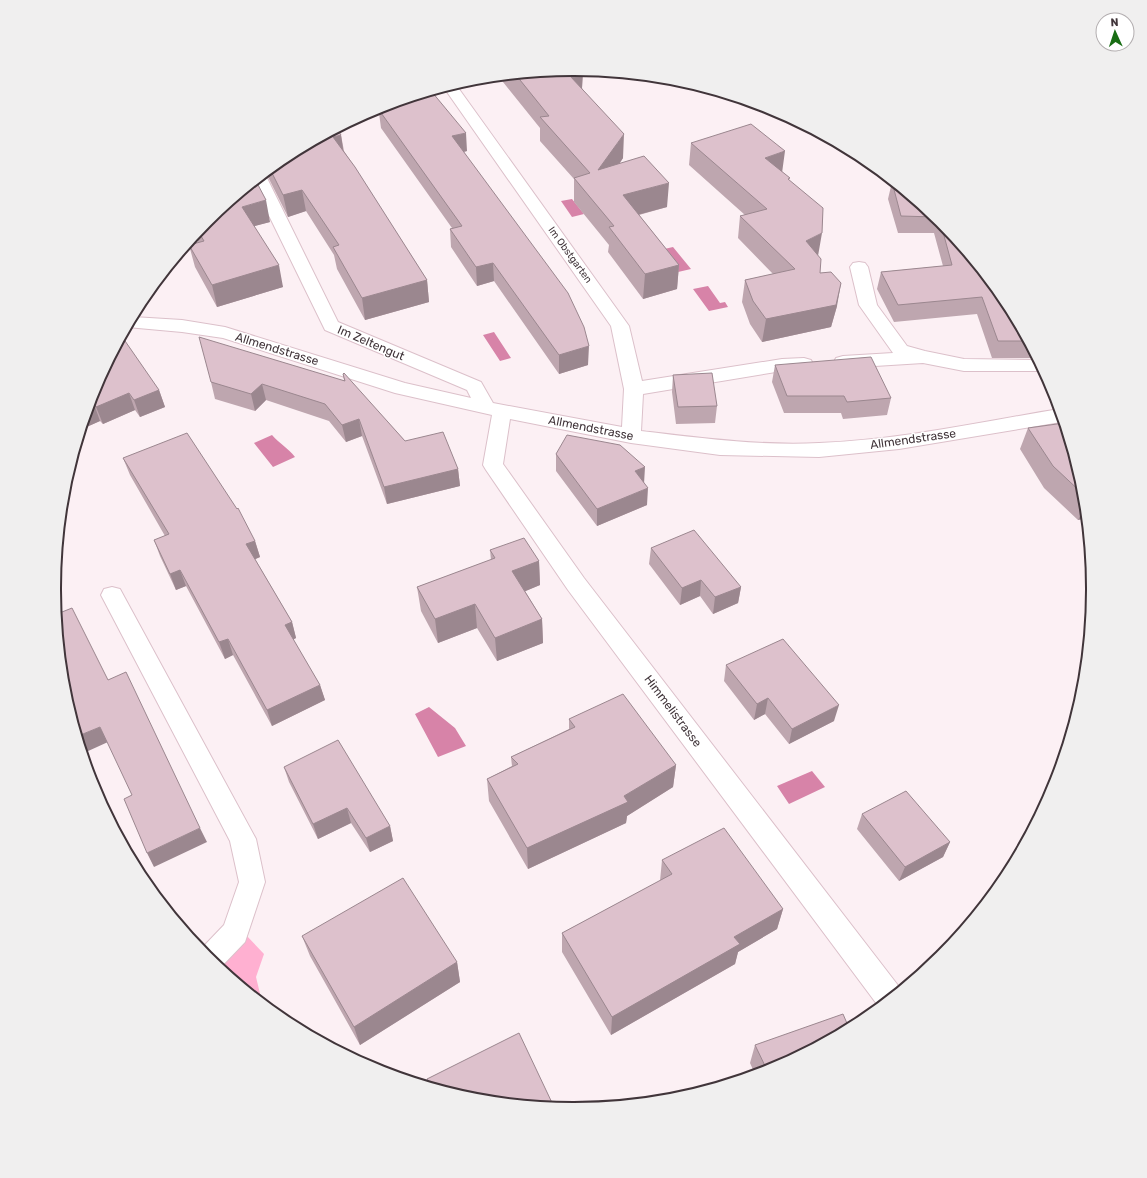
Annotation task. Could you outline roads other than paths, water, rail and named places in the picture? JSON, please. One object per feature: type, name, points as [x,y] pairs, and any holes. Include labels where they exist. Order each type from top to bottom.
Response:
[{"type":"street","name":"Im Obstgarten","points":[[454,92],[620,326],[634,390],[631,436]]},
{"type":"street","name":"Im Zeltengut","points":[[261,183],[331,326],[474,386],[494,409]]},
{"type":"street","points":[[859,267],[868,305],[900,350],[924,358],[964,364],[1035,366]]},
{"type":"street","name":"Allmendstrasse","points":[[136,322],[182,326],[225,333],[402,388],[494,409],[631,436],[720,448],[819,450],[899,442],[1056,416]]},
{"type":"street","points":[[634,390],[782,365],[924,358]]},
{"type":"street","name":"Himmelistrasse","points":[[494,409],[493,465],[576,584],[887,994]]},
{"type":"street","points":[[112,595],[243,839],[252,882],[235,933],[215,954]]}]
